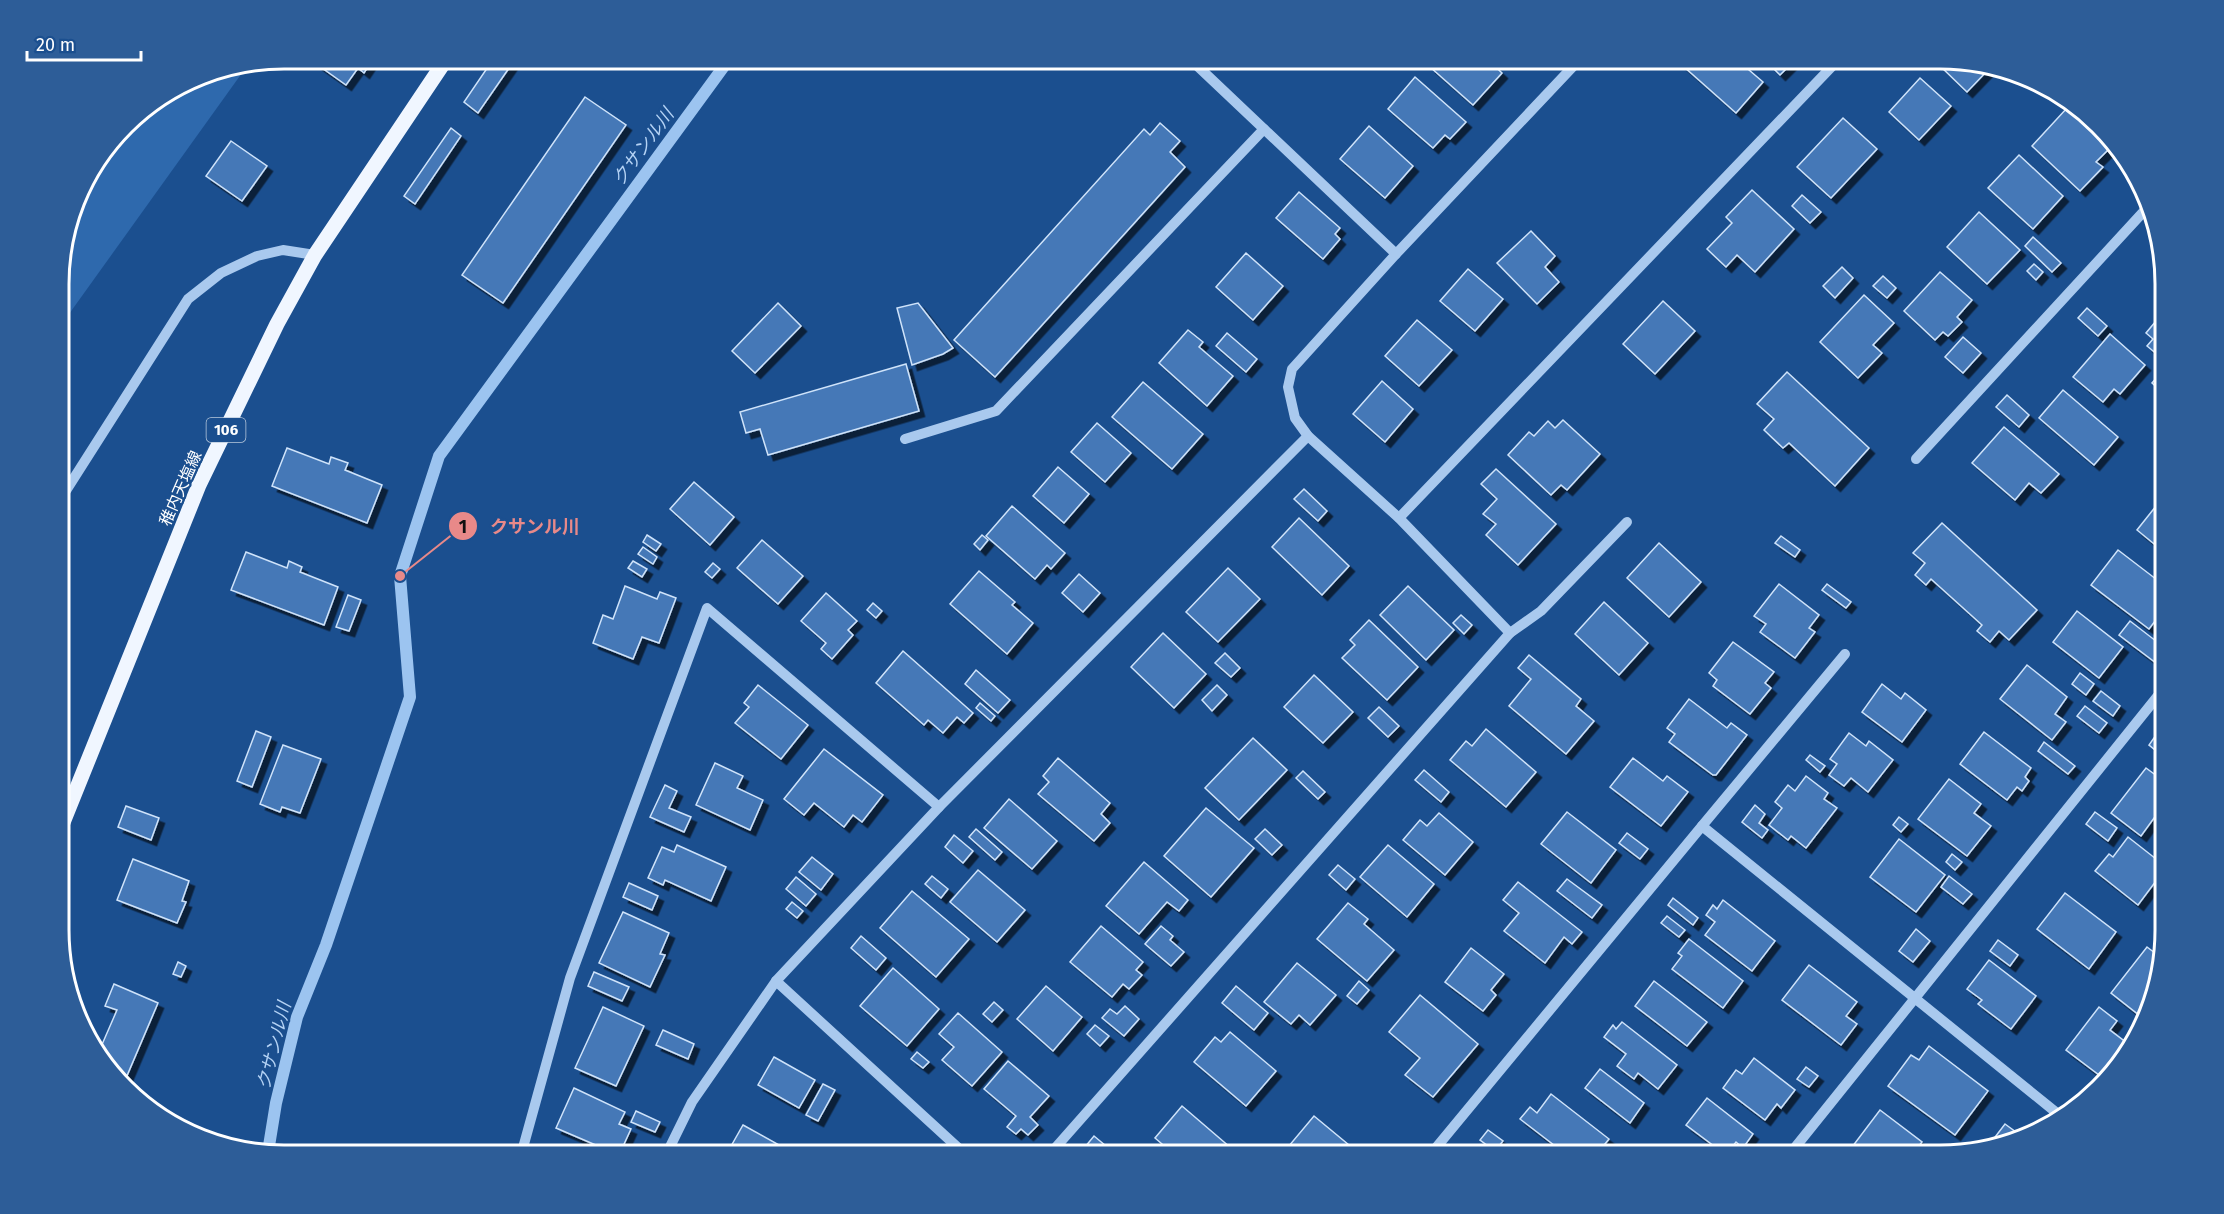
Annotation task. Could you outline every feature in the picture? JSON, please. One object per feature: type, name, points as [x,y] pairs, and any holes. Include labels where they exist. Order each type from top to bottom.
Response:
[{"type":"main road","name":"稚内天塩線","points":[[69,808],[199,485],[277,324],[315,255],[440,69]]},
{"type":"street","points":[[1201,69],[1396,254]]},
{"type":"street","points":[[1510,633],[1399,519],[1308,436],[1295,418],[1288,387],[1292,369],[1396,254],[1571,69]]},
{"type":"street","points":[[1399,519],[1829,69]]},
{"type":"street","points":[[905,439],[996,411],[1264,129]]},
{"type":"street","points":[[1916,459],[2143,212]]},
{"type":"street","points":[[69,486],[188,299],[221,273],[257,256],[283,250],[315,255]]},
{"type":"street","points":[[671,1145],[692,1102],[776,981],[939,807],[1308,436]]},
{"type":"street","points":[[1058,1145],[1510,633],[1540,611],[1628,522]]},
{"type":"street","points":[[524,1145],[570,978],[708,608],[939,807]]},
{"type":"street","points":[[1438,1145],[1845,654]]},
{"type":"street","points":[[1798,1145],[2155,699]]},
{"type":"street","points":[[1702,826],[2055,1111]]},
{"type":"street","points":[[776,981],[955,1145]]},
{"type":"shaded area","points":[[242,73],[69,314],[69,270],[76,229],[91,189],[113,153],[142,122],[165,105],[202,85]]},
{"type":"building","points":[[323,69],[357,69],[346,85]]},
{"type":"building","points":[[486,69],[508,69],[478,113],[464,102]]},
{"type":"building","points":[[1432,69],[1498,69],[1502,73],[1473,105]]},
{"type":"building","points":[[1686,69],[1748,69],[1763,82],[1736,113]]},
{"type":"building","points":[[1774,69],[1786,69],[1780,75]]},
{"type":"building","points":[[1943,69],[1985,74],[1967,92]]},
{"type":"building","points":[[1415,77],[1466,122],[1450,139],[1445,135],[1433,148],[1388,109]]},
{"type":"building","points":[[1920,78],[1951,106],[1919,140],[1889,112]]},
{"type":"building","points":[[585,97],[626,125],[503,303],[462,275]]},
{"type":"building","points":[[2066,109],[2082,122],[2108,150],[2096,162],[2103,167],[2080,191],[2032,146]]},
{"type":"building","points":[[1843,118],[1877,149],[1831,198],[1797,167]]},
{"type":"building","points":[[1160,123],[1180,141],[1170,152],[1185,167],[995,377],[954,340],[1144,129],[1150,135]]},
{"type":"building","points":[[1369,126],[1413,166],[1385,198],[1340,159]]},
{"type":"building","points":[[451,128],[461,136],[415,204],[404,196]]},
{"type":"building","points":[[231,141],[267,166],[242,201],[206,176]]},
{"type":"building","points":[[2019,155],[2063,196],[2033,229],[1988,188]]},
{"type":"building","points":[[1752,190],[1794,229],[1755,272],[1737,255],[1726,267],[1707,249],[1732,223],[1726,217]]},
{"type":"building","points":[[1299,192],[1340,228],[1335,234],[1340,239],[1323,259],[1276,218]]},
{"type":"building","points":[[1802,195],[1821,212],[1810,223],[1792,206]]},
{"type":"building","points":[[1979,212],[2020,250],[1987,284],[1947,247]]},
{"type":"building","points":[[1531,231],[1555,256],[1545,267],[1559,282],[1537,304],[1497,263]]},
{"type":"building","points":[[2033,237],[2061,263],[2052,272],[2025,246]]},
{"type":"building","points":[[1246,253],[1283,286],[1253,320],[1216,287]]},
{"type":"building","points":[[2034,264],[2043,272],[2036,280],[2027,271]]},
{"type":"building","points":[[1842,267],[1853,278],[1835,298],[1823,286]]},
{"type":"building","points":[[1468,269],[1503,299],[1475,331],[1440,301]]},
{"type":"building","points":[[1940,272],[1972,300],[1957,317],[1962,322],[1948,336],[1943,332],[1935,340],[1904,311]]},
{"type":"building","points":[[1883,276],[1896,288],[1887,298],[1873,286]]},
{"type":"building","points":[[1864,295],[1894,323],[1873,345],[1882,353],[1858,378],[1820,342]]},
{"type":"building","points":[[1663,301],[1695,331],[1655,374],[1623,344]]},
{"type":"building","points":[[778,303],[801,326],[755,373],[732,351]]},
{"type":"building","points":[[918,303],[953,348],[912,365],[897,308]]},
{"type":"building","points":[[2087,308],[2107,326],[2098,336],[2078,318]]},
{"type":"building","points":[[1417,320],[1452,350],[1419,386],[1385,356]]},
{"type":"building","points":[[2155,322],[2155,353],[2147,346],[2153,339],[2146,333]]},
{"type":"building","points":[[1188,330],[1203,342],[1199,347],[1233,376],[1207,406],[1159,363]]},
{"type":"building","points":[[1227,333],[1257,359],[1246,372],[1216,346]]},
{"type":"building","points":[[2110,334],[2145,365],[2120,394],[2114,389],[2103,402],[2073,377]]},
{"type":"building","points":[[1963,337],[1981,353],[1963,373],[1945,357]]},
{"type":"building","points":[[906,364],[919,411],[768,455],[760,429],[746,433],[740,412]]},
{"type":"building","points":[[1787,372],[1869,448],[1835,486],[1789,443],[1783,448],[1764,430],[1774,419],[1757,404]]},
{"type":"building","points":[[1382,381],[1413,409],[1385,442],[1353,414]]},
{"type":"building","points":[[1143,382],[1203,434],[1172,469],[1112,417]]},
{"type":"building","points":[[2063,390],[2118,437],[2094,465],[2039,418]]},
{"type":"building","points":[[2007,395],[2029,415],[2019,427],[1996,407]]},
{"type":"building","points":[[1563,420],[1600,454],[1567,490],[1561,485],[1551,495],[1508,455],[1529,432],[1534,436],[1548,421],[1555,428]]},
{"type":"building","points":[[1097,423],[1131,453],[1105,482],[1071,452]]},
{"type":"building","points":[[2004,427],[2059,474],[2041,493],[2029,483],[2015,500],[1972,463]]},
{"type":"building","points":[[287,448],[329,464],[331,457],[348,463],[345,470],[382,485],[367,523],[272,486]]},
{"type":"building","points":[[1058,467],[1089,494],[1064,523],[1033,496]]},
{"type":"building","points":[[1496,469],[1556,524],[1518,565],[1486,535],[1496,524],[1483,514],[1497,499],[1481,484]]},
{"type":"building","points":[[694,482],[734,517],[710,545],[670,509]]},
{"type":"building","points":[[1304,489],[1327,511],[1318,521],[1294,499]]},
{"type":"building","points":[[1012,506],[1065,553],[1051,569],[1047,565],[1035,579],[986,536]]},
{"type":"building","points":[[2155,507],[2155,545],[2137,530]]},
{"type":"building","points":[[1299,518],[1349,566],[1322,595],[1272,547]]},
{"type":"building","points":[[1942,523],[2037,610],[2009,640],[1999,631],[1990,642],[1977,631],[1982,625],[1931,579],[1926,585],[1915,575],[1925,563],[1913,553]]},
{"type":"building","points":[[647,535],[661,544],[656,551],[643,542]]},
{"type":"building","points":[[982,535],[988,540],[980,550],[974,544]]},
{"type":"building","points":[[1781,536],[1800,550],[1795,557],[1775,543]]},
{"type":"building","points":[[762,540],[803,576],[778,604],[737,568]]},
{"type":"building","points":[[1659,543],[1701,582],[1669,617],[1627,578]]},
{"type":"building","points":[[643,547],[657,557],[653,564],[638,554]]},
{"type":"building","points":[[2118,550],[2155,578],[2155,621],[2149,629],[2091,585]]},
{"type":"building","points":[[246,552],[287,568],[289,561],[302,567],[300,572],[338,587],[324,625],[231,590]]},
{"type":"building","points":[[633,561],[647,569],[642,577],[628,568]]},
{"type":"building","points":[[713,563],[720,569],[712,578],[705,572]]},
{"type":"building","points":[[1228,568],[1260,599],[1218,642],[1186,612]]},
{"type":"building","points":[[979,571],[1015,602],[1012,605],[1033,623],[1007,654],[950,604]]},
{"type":"building","points":[[1079,574],[1100,593],[1083,612],[1062,593]]},
{"type":"building","points":[[1779,584],[1819,615],[1809,628],[1815,632],[1795,658],[1760,632],[1766,624],[1754,616]]},
{"type":"building","points":[[1827,584],[1851,602],[1846,608],[1822,590]]},
{"type":"building","points":[[625,586],[657,599],[660,592],[676,598],[659,643],[642,637],[633,659],[593,643],[603,615],[613,619]]},
{"type":"building","points":[[1408,586],[1454,630],[1426,660],[1380,615]]},
{"type":"building","points":[[826,593],[857,621],[848,630],[853,635],[832,659],[821,649],[826,643],[801,621]]},
{"type":"building","points":[[348,595],[361,600],[349,631],[336,627]]},
{"type":"building","points":[[1604,602],[1648,643],[1619,675],[1575,634]]},
{"type":"building","points":[[873,603],[882,611],[876,618],[867,610]]},
{"type":"building","points":[[2077,611],[2123,647],[2099,678],[2053,642]]},
{"type":"building","points":[[1461,615],[1472,625],[1464,634],[1453,623]]},
{"type":"building","points":[[1369,620],[1418,667],[1387,700],[1342,658],[1355,645],[1350,640]]},
{"type":"building","points":[[2130,621],[2155,640],[2155,662],[2119,635]]},
{"type":"building","points":[[1163,633],[1206,674],[1174,708],[1131,667]]},
{"type":"building","points":[[1733,642],[1774,672],[1765,683],[1771,688],[1750,714],[1713,686],[1717,680],[1709,673]]},
{"type":"building","points":[[903,651],[973,713],[964,723],[957,717],[943,733],[928,720],[924,725],[876,683]]},
{"type":"building","points":[[1225,653],[1240,668],[1231,677],[1215,663]]},
{"type":"building","points":[[1529,655],[1581,699],[1576,706],[1594,721],[1566,754],[1509,706],[1531,679],[1518,668]]},
{"type":"building","points":[[2027,665],[2067,697],[2055,714],[2066,722],[2052,740],[2000,699]]},
{"type":"building","points":[[976,670],[1010,700],[998,713],[965,684]]},
{"type":"building","points":[[2080,673],[2094,684],[2086,695],[2072,684]]},
{"type":"building","points":[[1314,675],[1353,712],[1323,743],[1284,707]]},
{"type":"building","points":[[1882,684],[1901,699],[1905,693],[1926,710],[1902,742],[1862,712]]},
{"type":"building","points":[[758,685],[808,725],[781,759],[735,723],[749,707],[744,703]]},
{"type":"building","points":[[1217,685],[1227,695],[1212,711],[1202,700]]},
{"type":"building","points":[[2101,691],[2120,706],[2113,716],[2093,701]]},
{"type":"building","points":[[1689,699],[1727,728],[1731,723],[1747,735],[1716,775],[1669,742],[1675,734],[1667,728]]},
{"type":"building","points":[[980,703],[995,716],[991,721],[976,708]]},
{"type":"building","points":[[2085,706],[2107,723],[2099,733],[2077,716]]},
{"type":"building","points":[[1379,707],[1399,726],[1388,737],[1368,718]]},
{"type":"building","points":[[1486,729],[1536,772],[1506,807],[1450,760],[1466,741],[1472,746]]},
{"type":"building","points":[[256,731],[271,737],[252,787],[237,781]]},
{"type":"building","points":[[1984,732],[2031,768],[2025,777],[2029,781],[2022,791],[2017,787],[2007,800],[1960,764]]},
{"type":"building","points":[[1849,733],[1866,746],[1869,741],[1893,760],[1868,792],[1851,778],[1844,786],[1829,775],[1837,764],[1830,759]]},
{"type":"building","points":[[2155,736],[2155,750],[2149,745]]},
{"type":"building","points":[[1253,738],[1287,770],[1239,820],[1205,788]]},
{"type":"building","points":[[2044,742],[2075,766],[2068,774],[2038,751]]},
{"type":"building","points":[[283,745],[321,759],[300,813],[282,807],[280,812],[260,804]]},
{"type":"building","points":[[824,749],[883,795],[862,822],[853,815],[844,827],[814,803],[804,815],[784,799]]},
{"type":"building","points":[[1810,755],[1825,766],[1820,772],[1806,760]]},
{"type":"building","points":[[1058,758],[1110,803],[1101,814],[1110,823],[1094,841],[1038,794],[1049,782],[1043,776]]},
{"type":"building","points":[[1633,758],[1663,781],[1667,776],[1688,792],[1661,826],[1610,787]]},
{"type":"building","points":[[715,763],[743,776],[737,788],[763,800],[750,830],[696,805]]},
{"type":"building","points":[[2146,768],[2155,775],[2155,817],[2141,836],[2111,813]]},
{"type":"building","points":[[1424,770],[1449,792],[1441,802],[1415,780]]},
{"type":"building","points":[[1303,771],[1325,792],[1318,799],[1296,778]]},
{"type":"building","points":[[1806,776],[1828,793],[1824,799],[1837,808],[1806,848],[1791,836],[1788,840],[1769,825],[1782,808],[1775,802],[1788,785],[1795,791]]},
{"type":"building","points":[[1949,779],[1981,804],[1974,813],[1991,826],[1967,856],[1918,819]]},
{"type":"building","points":[[665,785],[677,791],[669,808],[691,817],[684,832],[650,817]]},
{"type":"building","points":[[1009,799],[1057,841],[1032,869],[984,828]]},
{"type":"building","points":[[1755,805],[1765,814],[1759,823],[1768,830],[1762,838],[1742,822]]},
{"type":"building","points":[[126,806],[159,818],[151,840],[118,827]]},
{"type":"building","points":[[1206,808],[1254,848],[1211,897],[1164,856]]},
{"type":"building","points":[[1567,812],[1616,850],[1591,883],[1541,844]]},
{"type":"building","points":[[2095,812],[2117,828],[2108,841],[2086,824]]},
{"type":"building","points":[[1439,813],[1473,842],[1445,875],[1403,840],[1420,820],[1427,826]]},
{"type":"building","points":[[1899,817],[1908,824],[1901,832],[1893,825]]},
{"type":"building","points":[[976,829],[1002,852],[995,860],[969,837]]},
{"type":"building","points":[[1265,829],[1282,845],[1272,855],[1255,839]]},
{"type":"building","points":[[1627,833],[1648,849],[1640,859],[1619,843]]},
{"type":"building","points":[[954,835],[973,851],[963,863],[945,847]]},
{"type":"building","points":[[2128,837],[2155,858],[2155,882],[2138,905],[2095,871],[2109,854],[2113,857]]},
{"type":"building","points":[[1899,839],[1945,875],[1916,912],[1870,877]]},
{"type":"building","points":[[677,845],[726,867],[711,901],[665,880],[663,885],[648,878],[662,847],[674,852]]},
{"type":"building","points":[[1388,845],[1434,884],[1407,917],[1360,877]]},
{"type":"building","points":[[1952,854],[1962,862],[1955,870],[1946,862]]},
{"type":"building","points":[[812,857],[833,874],[821,890],[799,872]]},
{"type":"building","points":[[133,859],[189,881],[182,901],[186,902],[177,923],[117,900]]},
{"type":"building","points":[[1144,862],[1188,900],[1179,911],[1167,902],[1139,934],[1106,906]]},
{"type":"building","points":[[1338,865],[1355,879],[1346,890],[1329,875]]},
{"type":"building","points":[[978,870],[1025,910],[997,942],[950,902]]},
{"type":"building","points":[[932,876],[948,889],[941,898],[925,884]]},
{"type":"building","points":[[1949,876],[1972,894],[1963,904],[1941,887]]},
{"type":"building","points":[[796,877],[816,894],[806,906],[786,889]]},
{"type":"building","points":[[1567,879],[1602,905],[1592,918],[1557,891]]},
{"type":"building","points":[[1518,882],[1582,932],[1572,944],[1564,937],[1545,963],[1504,931],[1519,913],[1503,900]]},
{"type":"building","points":[[629,883],[658,896],[652,910],[623,897]]},
{"type":"building","points":[[912,891],[969,939],[936,977],[880,928]]},
{"type":"building","points":[[2065,893],[2116,932],[2089,969],[2037,929]]},
{"type":"building","points":[[1673,898],[1698,918],[1693,925],[1668,905]]},
{"type":"building","points":[[1723,900],[1775,941],[1752,971],[1705,935],[1715,922],[1706,915],[1713,905],[1717,909]]},
{"type":"building","points":[[792,902],[803,911],[797,918],[786,909]]},
{"type":"building","points":[[1348,903],[1368,919],[1364,924],[1394,950],[1367,981],[1317,939]]},
{"type":"building","points":[[623,912],[669,933],[660,954],[665,955],[650,987],[599,963]]},
{"type":"building","points":[[1667,916],[1685,930],[1679,937],[1661,923]]},
{"type":"building","points":[[1101,926],[1143,962],[1136,970],[1142,975],[1129,989],[1123,984],[1112,997],[1070,962]]},
{"type":"building","points":[[1161,926],[1173,936],[1170,940],[1184,952],[1171,966],[1145,944]]},
{"type":"building","points":[[1916,929],[1930,941],[1913,962],[1899,951]]},
{"type":"building","points":[[861,936],[886,958],[876,970],[851,948]]},
{"type":"building","points":[[1689,939],[1743,981],[1723,1008],[1672,969],[1682,956],[1678,953]]},
{"type":"building","points":[[1998,940],[2018,955],[2010,966],[1990,951]]},
{"type":"building","points":[[2147,947],[2154,952],[2148,985],[2138,1014],[2111,993]]},
{"type":"building","points":[[1471,948],[1504,974],[1491,990],[1496,995],[1483,1011],[1445,982]]},
{"type":"building","points":[[1989,960],[2036,996],[2011,1029],[1978,1004],[1982,1000],[1967,989]]},
{"type":"building","points":[[178,962],[186,966],[181,977],[173,974]]},
{"type":"building","points":[[1297,963],[1336,995],[1310,1025],[1299,1015],[1291,1024],[1264,1002]]},
{"type":"building","points":[[1809,965],[1857,1002],[1846,1016],[1857,1024],[1841,1045],[1782,1000]]},
{"type":"building","points":[[893,968],[939,1009],[907,1046],[860,1006]]},
{"type":"building","points":[[594,972],[629,987],[622,1001],[588,986]]},
{"type":"building","points":[[1359,981],[1369,990],[1357,1004],[1347,996]]},
{"type":"building","points":[[1654,981],[1707,1022],[1687,1046],[1635,1006]]},
{"type":"building","points":[[114,984],[158,1003],[127,1077],[102,1044],[117,1010],[105,1006]]},
{"type":"building","points":[[1046,986],[1082,1017],[1053,1051],[1017,1019]]},
{"type":"building","points":[[1236,986],[1268,1013],[1254,1030],[1222,1003]]},
{"type":"building","points":[[1420,995],[1478,1044],[1433,1097],[1405,1075],[1420,1058],[1389,1032]]},
{"type":"building","points":[[994,1002],[1003,1010],[992,1022],[983,1014]]},
{"type":"building","points":[[1125,1006],[1139,1019],[1124,1036],[1102,1018],[1110,1009],[1117,1014]]},
{"type":"building","points":[[603,1007],[644,1026],[616,1086],[575,1068]]},
{"type":"building","points":[[2099,1007],[2117,1021],[2110,1030],[2124,1041],[2099,1075],[2066,1050]]},
{"type":"building","points":[[958,1013],[1002,1052],[972,1086],[942,1060],[954,1047],[939,1034]]},
{"type":"building","points":[[1622,1022],[1677,1065],[1658,1089],[1638,1073],[1634,1079],[1617,1066],[1626,1054],[1604,1037],[1613,1025],[1616,1029]]},
{"type":"building","points":[[1095,1025],[1109,1036],[1100,1046],[1087,1034]]},
{"type":"building","points":[[663,1030],[694,1044],[688,1059],[656,1045]]},
{"type":"building","points":[[1230,1032],[1276,1071],[1246,1106],[1194,1062],[1215,1037],[1221,1042]]},
{"type":"building","points":[[1929,1046],[1988,1091],[1955,1135],[1888,1086],[1911,1055],[1919,1060]]},
{"type":"building","points":[[917,1052],[929,1062],[923,1068],[911,1059]]},
{"type":"building","points":[[774,1057],[815,1080],[799,1108],[758,1085]]},
{"type":"building","points":[[1754,1058],[1795,1090],[1781,1108],[1777,1104],[1765,1120],[1723,1088],[1736,1070],[1742,1074]]},
{"type":"building","points":[[1008,1061],[1049,1096],[1030,1117],[1038,1125],[1028,1135],[1021,1129],[1016,1134],[1007,1127],[1016,1116],[984,1089]]},
{"type":"building","points":[[1806,1067],[1818,1076],[1809,1087],[1797,1079]]},
{"type":"building","points":[[1600,1069],[1644,1103],[1630,1123],[1585,1088]]},
{"type":"building","points":[[823,1084],[835,1090],[818,1121],[806,1115]]},
{"type":"building","points":[[574,1088],[625,1112],[619,1124],[631,1129],[624,1145],[596,1145],[556,1128]]},
{"type":"building","points":[[1551,1094],[1609,1139],[1604,1145],[1554,1145],[1520,1119],[1530,1107],[1537,1113]]},
{"type":"building","points":[[1707,1098],[1753,1134],[1745,1145],[1736,1142],[1734,1145],[1713,1145],[1686,1125]]},
{"type":"building","points":[[1182,1106],[1228,1145],[1163,1145],[1155,1138]]},
{"type":"building","points":[[1880,1110],[1922,1142],[1920,1145],[1854,1145]]},
{"type":"building","points":[[636,1111],[660,1122],[655,1132],[631,1122]]},
{"type":"building","points":[[1314,1116],[1349,1145],[1290,1145]]},
{"type":"building","points":[[2005,1124],[2015,1132],[2009,1134],[1994,1138]]},
{"type":"building","points":[[743,1125],[779,1145],[732,1145]]},
{"type":"building","points":[[1488,1130],[1503,1141],[1500,1145],[1487,1145],[1480,1140]]},
{"type":"building","points":[[1094,1136],[1105,1145],[1087,1145]]},
{"type":"waterway","name":"クサンル川","points":[[269,1145],[276,1103],[297,1017],[326,945],[410,697],[400,576],[439,456],[722,69]]},
{"type":"place","name":"クサンル川","points":[[400,576]]}]
